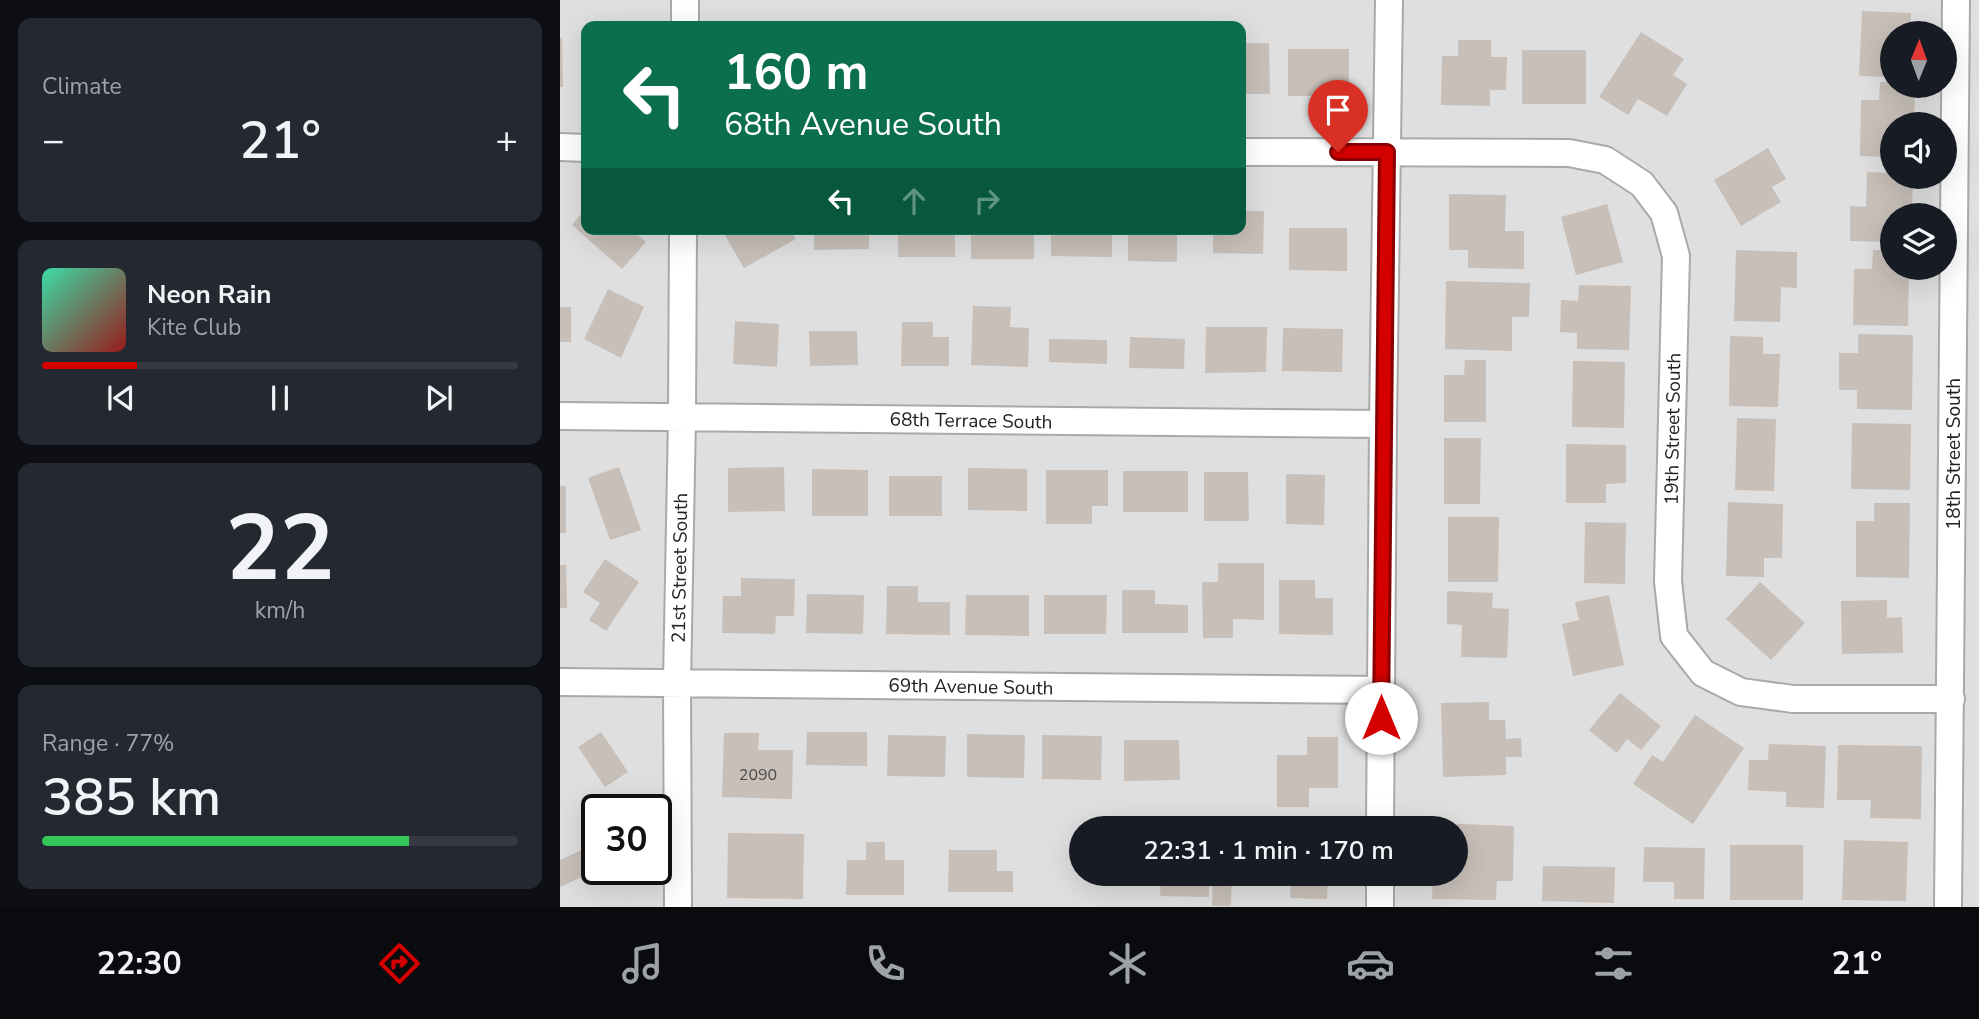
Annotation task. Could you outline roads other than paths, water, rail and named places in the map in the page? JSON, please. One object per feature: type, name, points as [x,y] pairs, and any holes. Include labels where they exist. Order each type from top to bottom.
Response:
[{"type":"street","points":[[685,0],[685,21]]},
{"type":"street","points":[[1380,816],[1389,0]]},
{"type":"street","name":"18th Street South","points":[[1948,907],[1956,0]]},
{"type":"street","points":[[560,148],[581,148]]},
{"type":"street","name":"19th Street South","points":[[1246,152],[1569,153],[1605,160],[1642,184],[1664,213],[1676,256],[1668,581],[1674,636],[1703,673],[1741,692],[1793,699],[1951,699]]},
{"type":"street","name":"21st Street South","points":[[678,907],[677,683],[683,235]]},
{"type":"street","name":"68th Terrace South","points":[[560,416],[1383,424]]},
{"type":"street","name":"69th Avenue South","points":[[560,682],[1382,690]]},
{"type":"street","points":[[1380,886],[1380,907]]}]
